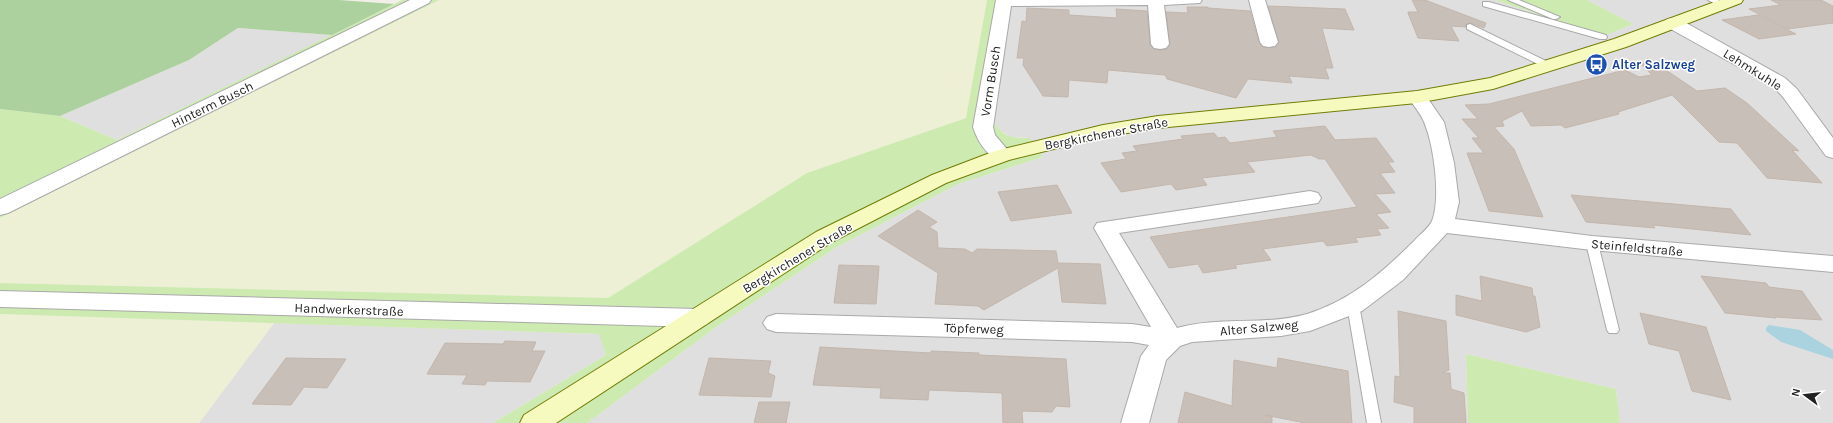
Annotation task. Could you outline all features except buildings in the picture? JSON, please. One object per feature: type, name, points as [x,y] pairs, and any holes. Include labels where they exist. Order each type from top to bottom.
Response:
[{"type":"street","name":"Hinterm Busch","points":[[0,208],[424,0]]},
{"type":"street","name":"Vorm Busch","points":[[1002,155],[986,137],[983,126],[1004,1],[1194,0]]},
{"type":"street","points":[[1257,0],[1269,42]]},
{"type":"street","points":[[1156,1],[1160,44]]},
{"type":"street","name":"Bergkirchener Straße","points":[[534,423],[824,237],[939,179],[1002,155],[1103,131],[1158,122],[1259,110],[1417,97],[1492,83],[1549,66],[1612,40],[1673,22],[1723,2]]},
{"type":"street","name":"Lehmkuhle","points":[[1673,22],[1779,82],[1790,93],[1833,152]]},
{"type":"street","points":[[1417,97],[1434,122],[1444,164],[1448,202],[1442,226]]},
{"type":"street","points":[[1171,339],[1105,228],[1310,198]]},
{"type":"street","name":"Steinfeldstraße","points":[[1442,226],[1592,242],[1833,264]]},
{"type":"street","name":"Alter Salzweg","points":[[1135,423],[1154,356],[1171,339],[1192,333],[1281,327],[1310,322],[1353,305],[1395,274],[1442,226]]},
{"type":"street","name":"Handwerkerstraße","points":[[0,299],[698,318]]},
{"type":"street","name":"Töpferweg","points":[[776,323],[1132,333],[1171,339]]},
{"type":"lane","points":[[1512,0],[1612,40]]},
{"type":"lane","points":[[1486,4],[1612,40]]},
{"type":"lane","points":[[1470,27],[1549,66]]},
{"type":"lane","points":[[1592,242],[1613,330]]},
{"type":"lane","points":[[1353,305],[1374,423]]},
{"type":"shaded area","points":[[1012,0],[1495,0],[1604,36],[1633,24],[1587,0],[1833,0],[1833,423],[1620,423],[1616,389],[1466,354],[1468,423],[587,423],[719,325],[837,247],[958,184],[1043,157],[1030,138],[1011,137],[999,130],[994,122]]},
{"type":"shaded area","points":[[238,28],[332,35],[117,140],[60,116],[189,60]]},
{"type":"shaded area","points":[[274,323],[600,334],[606,355],[493,423],[199,423]]},
{"type":"green space","points":[[0,0],[339,0],[394,4],[332,35],[238,28],[189,60],[60,116],[0,109]]},
{"type":"green space","points":[[402,0],[439,0],[0,218],[0,109],[60,116],[117,140]]},
{"type":"green space","points":[[439,0],[987,0],[966,118],[807,173],[608,298],[0,283],[0,218]]},
{"type":"green space","points":[[987,0],[1012,0],[994,122],[1001,131],[1009,136],[1030,138],[1043,157],[958,184],[837,247],[719,325],[587,423],[493,423],[606,355],[599,334],[0,314],[0,283],[608,298],[807,173],[966,118]]},
{"type":"green space","points":[[1495,0],[1587,0],[1633,24],[1604,36]]},
{"type":"green space","points":[[0,314],[274,323],[199,423],[0,423]]},
{"type":"green space","points":[[1466,354],[1616,389],[1620,423],[1468,423]]},
{"type":"water","points":[[1769,325],[1800,330],[1833,350],[1833,359],[1781,342],[1766,331],[1766,328]]},
{"type":"place","name":"Alter Salzweg","points":[[1597,64]]}]
